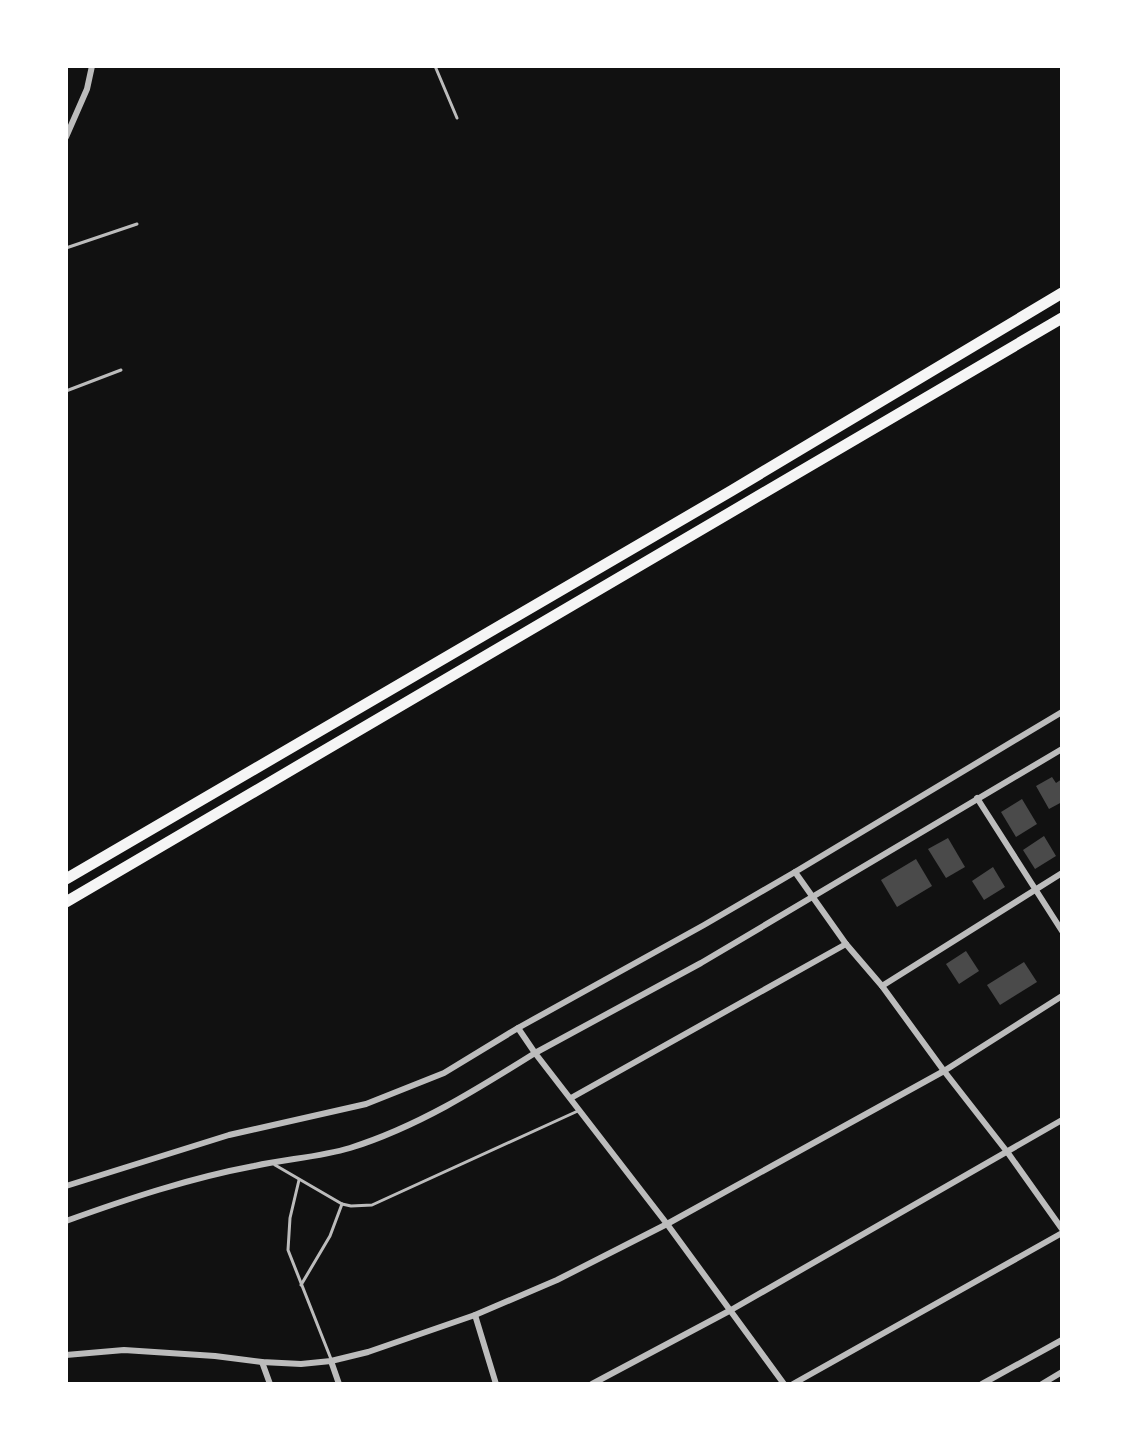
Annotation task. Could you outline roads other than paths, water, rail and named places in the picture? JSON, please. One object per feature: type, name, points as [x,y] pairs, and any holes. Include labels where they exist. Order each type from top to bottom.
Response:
[{"type":"highway","points":[[66,879],[731,491],[1062,293]]},
{"type":"highway","points":[[66,902],[1062,318]]},
{"type":"street","points":[[66,137],[87,89],[92,66]]},
{"type":"street","points":[[66,1186],[229,1135],[343,1111],[444,1073],[795,872],[1062,712]]},
{"type":"street","points":[[66,1221],[183,1184],[347,1149],[413,1124],[464,1098],[535,1053],[701,963],[1062,749]]},
{"type":"street","points":[[977,798],[1062,931]]},
{"type":"street","points":[[793,1384],[1062,1231],[1008,1153],[882,986],[846,944],[795,872]]},
{"type":"street","points":[[882,986],[1062,873]]},
{"type":"street","points":[[571,1098],[846,944]]},
{"type":"street","points":[[66,1355],[124,1350],[301,1364],[368,1352],[475,1315],[557,1280],[667,1224],[944,1071],[1062,996]]},
{"type":"street","points":[[518,1028],[784,1384]]},
{"type":"street","points":[[592,1384],[731,1310],[1062,1120]]},
{"type":"street","points":[[475,1315],[496,1384]]},
{"type":"street","points":[[982,1384],[1062,1340]]},
{"type":"street","points":[[331,1361],[339,1384]]},
{"type":"street","points":[[262,1362],[270,1384]]},
{"type":"street","points":[[1042,1384],[1062,1372]]},
{"type":"lane","points":[[435,66],[457,118]]},
{"type":"lane","points":[[66,248],[137,224]]},
{"type":"lane","points":[[66,391],[121,370]]},
{"type":"lane","points":[[271,1163],[342,1204],[360,1206],[384,1201],[580,1110]]},
{"type":"lane","points":[[299,1180],[290,1218],[288,1250],[331,1361]]},
{"type":"lane","points":[[301,1285],[330,1236],[342,1204]]}]
